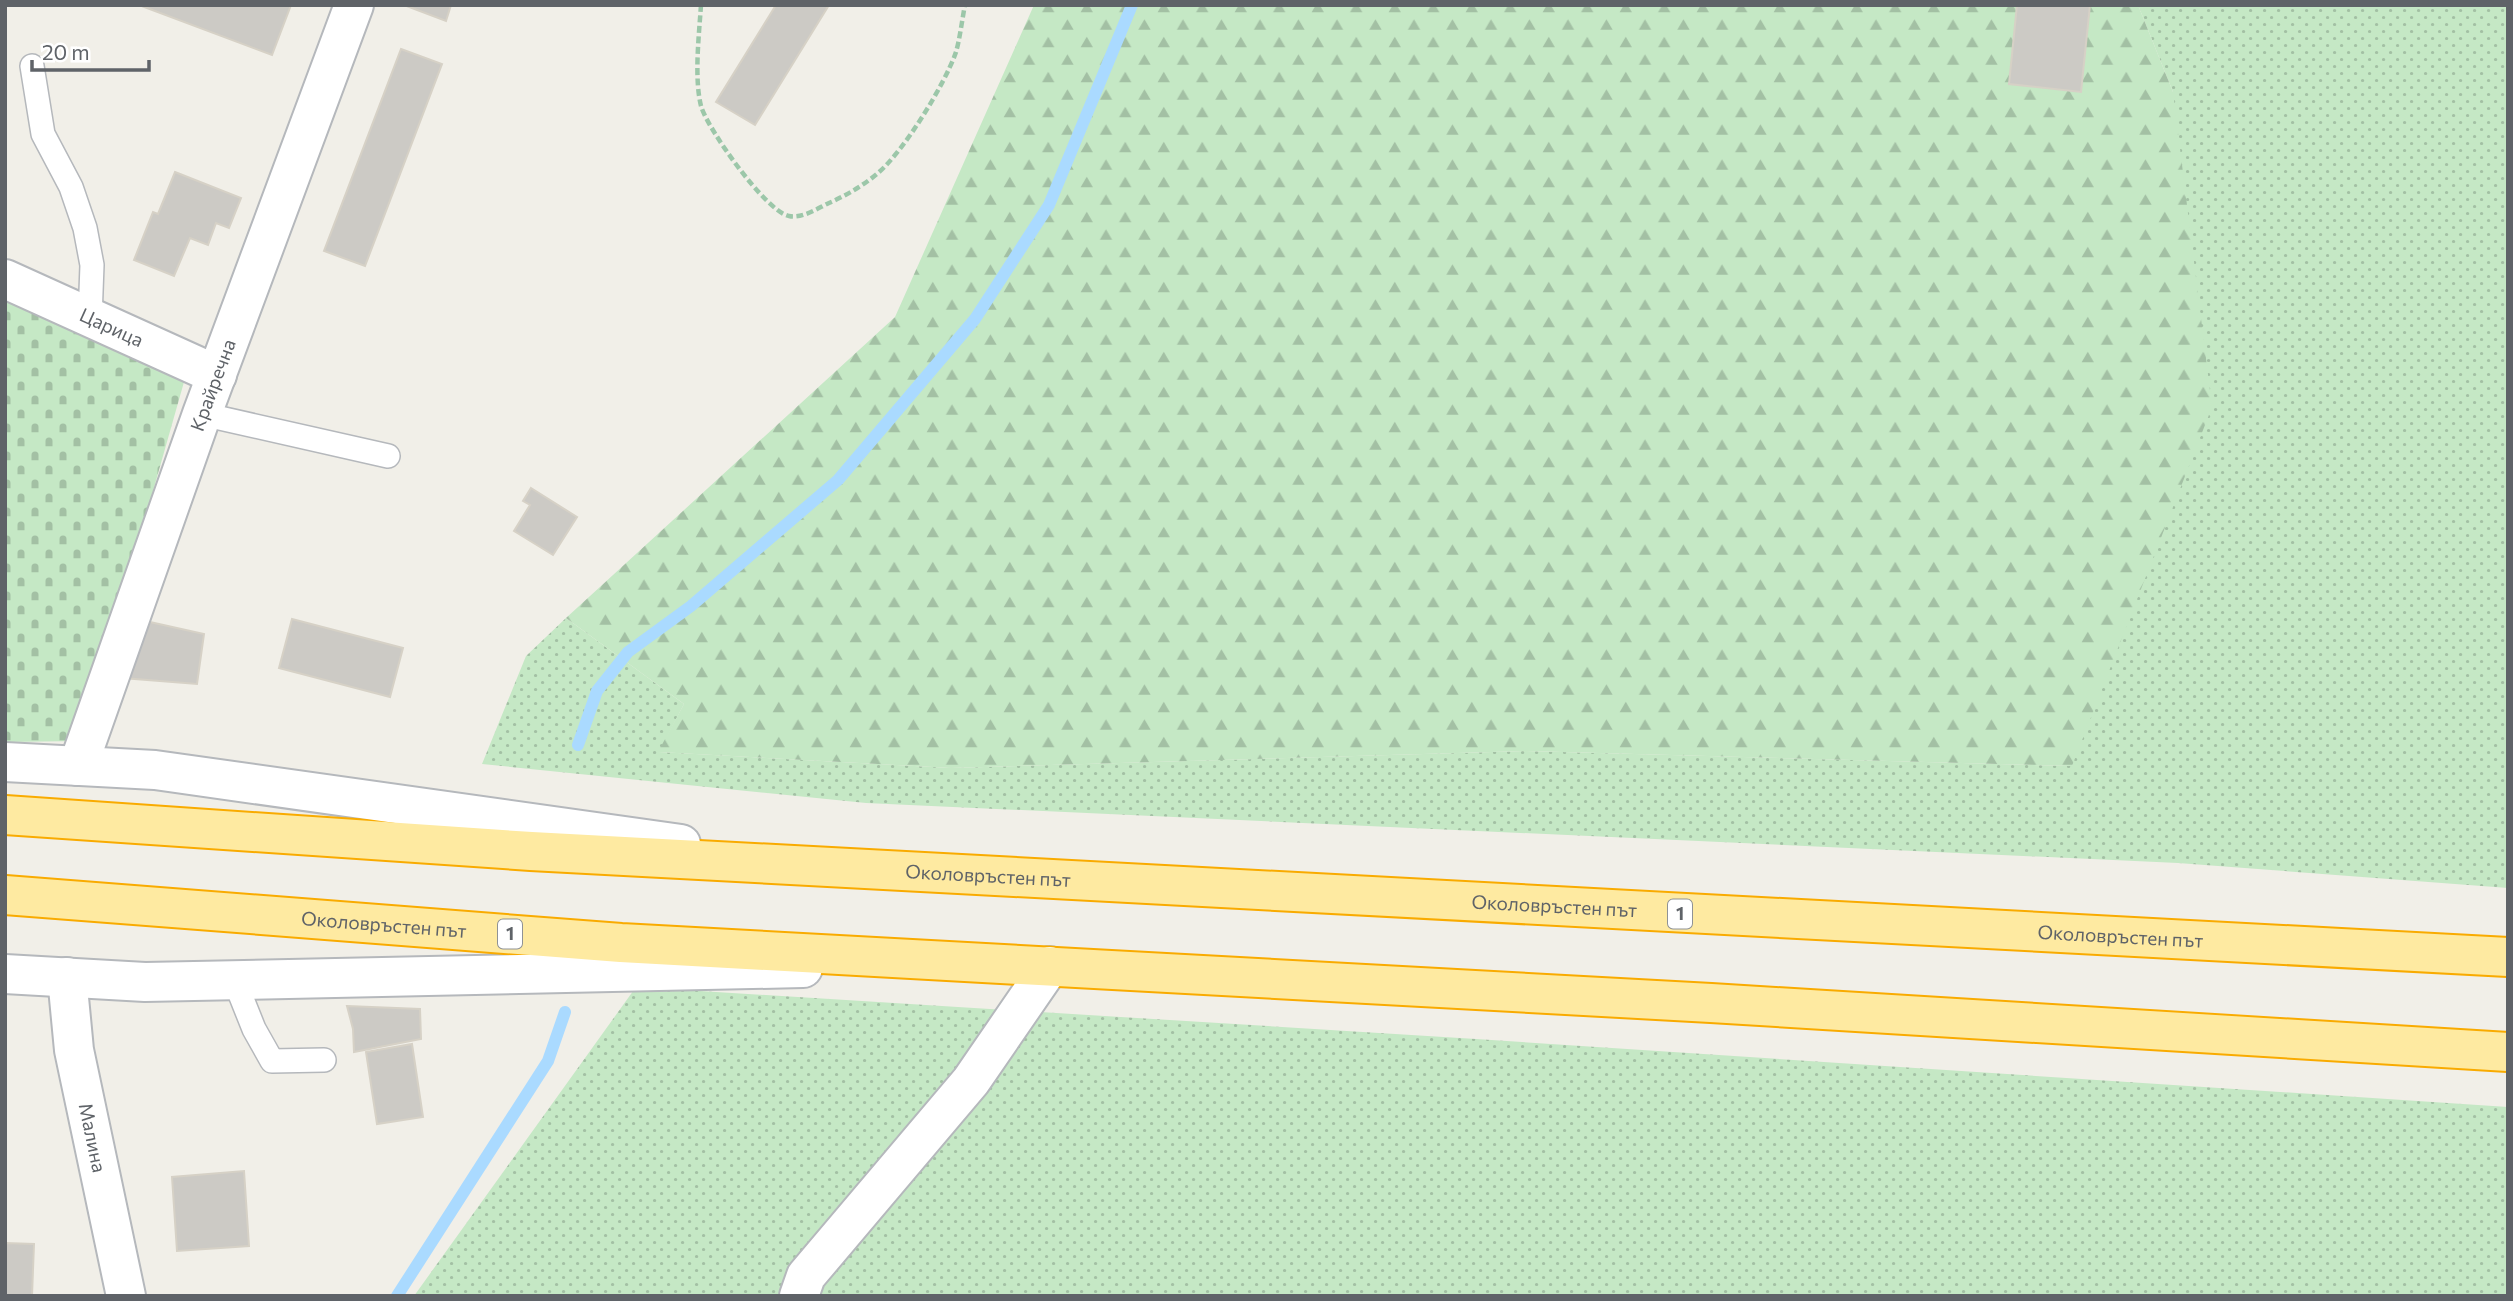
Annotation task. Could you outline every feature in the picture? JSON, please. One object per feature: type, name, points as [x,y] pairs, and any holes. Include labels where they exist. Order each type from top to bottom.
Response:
[{"type":"highway","name":"Околовръстен път","points":[[5,815],[531,851],[2508,957]]},
{"type":"highway","name":"Околовръстен път","points":[[5,895],[621,943],[1697,1002],[2496,1051]]},
{"type":"street","name":"Крайречна","points":[[78,766],[202,414],[354,5]]},
{"type":"street","name":"Царица","points":[[5,279],[217,375]]},
{"type":"street","name":"Околовръстен път","points":[[5,762],[155,769],[853,869]]},
{"type":"street","name":"Околовръстен път","points":[[5,974],[145,982],[1033,965]]},
{"type":"street","points":[[799,1296],[806,1276],[971,1081],[1033,965]]},
{"type":"street","name":"Малина","points":[[67,977],[74,1050],[126,1296]]},
{"type":"lane","points":[[32,65],[43,134],[71,187],[85,228],[92,265],[90,318]]},
{"type":"lane","points":[[202,414],[388,456]]},
{"type":"lane","points":[[225,980],[236,985],[254,1029],[272,1061],[324,1060]]},
{"type":"path","points":[[701,5],[698,86],[702,108],[745,176],[773,209],[790,217],[804,214],[858,188],[881,171],[938,89],[956,52],[965,5]]},
{"type":"green space","points":[[1034,5],[2138,5],[2173,92],[2212,407],[2072,766],[1526,751],[951,768],[658,752],[684,704],[566,618],[895,317]]},
{"type":"green space","points":[[2138,5],[2508,5],[2508,888],[2178,863],[866,803],[482,764],[526,656],[566,618],[684,704],[659,752],[951,768],[1526,751],[2072,766],[2173,92]]},
{"type":"green space","points":[[5,294],[174,367],[184,382],[82,741],[5,742]]},
{"type":"green space","points":[[636,987],[2508,1107],[2508,1296],[414,1296]]},
{"type":"building","points":[[139,5],[291,5],[272,55]]},
{"type":"building","points":[[404,5],[451,5],[446,21]]},
{"type":"building","points":[[776,5],[829,5],[755,125],[716,102]]},
{"type":"building","points":[[2017,5],[2090,5],[2081,92],[2009,84]]},
{"type":"building","points":[[401,49],[442,64],[365,266],[324,251]]},
{"type":"building","points":[[175,172],[241,198],[229,228],[216,223],[208,245],[190,238],[174,276],[134,260],[153,212],[158,214]]},
{"type":"building","points":[[531,488],[577,517],[553,555],[514,531],[530,505],[523,501]]},
{"type":"building","points":[[292,619],[403,648],[390,697],[279,668]]},
{"type":"building","points":[[150,622],[204,634],[197,684],[123,678]]},
{"type":"building","points":[[347,1006],[420,1009],[421,1039],[354,1052],[353,1029]]},
{"type":"building","points":[[412,1044],[423,1117],[377,1124],[366,1052]]},
{"type":"building","points":[[244,1171],[249,1246],[177,1251],[172,1177]]},
{"type":"building","points":[[5,1243],[34,1244],[32,1296],[5,1296]]},
{"type":"waterway","points":[[578,745],[597,691],[628,652],[691,606],[838,480],[975,319],[1049,205],[1132,5]]},
{"type":"waterway","points":[[397,1296],[548,1061],[565,1012]]}]
